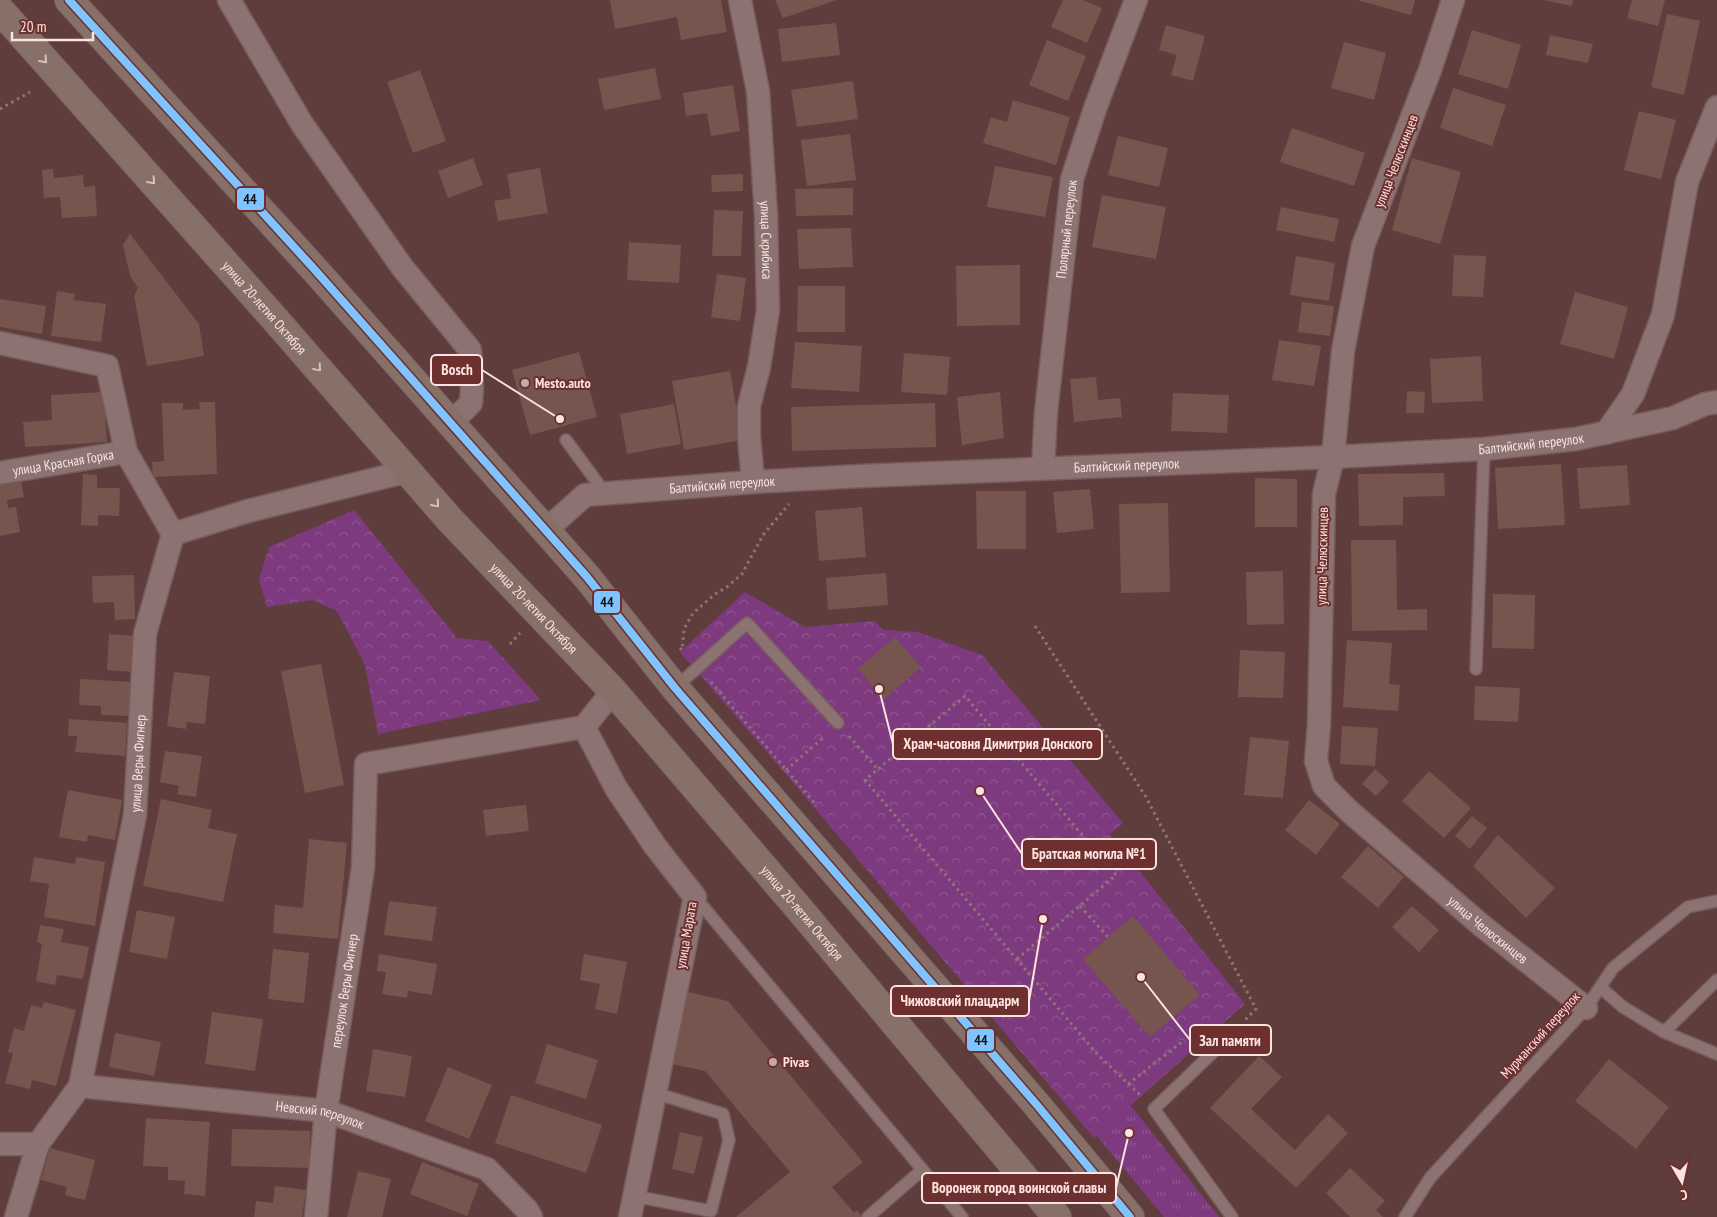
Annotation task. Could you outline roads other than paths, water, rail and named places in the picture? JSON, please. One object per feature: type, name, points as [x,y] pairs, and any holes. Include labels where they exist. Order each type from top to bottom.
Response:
[{"type":"main road","points":[[69,0],[315,270],[546,530],[675,688],[1037,1105],[1130,1217]]},
{"type":"main road","name":"улица 20-летия Октября","points":[[0,10],[273,317],[450,520],[613,691],[1057,1217]]},
{"type":"street","points":[[229,0],[302,124],[402,267],[470,350],[471,403],[450,424]]},
{"type":"street","name":"улица Скрибиса","points":[[740,0],[758,91],[766,215],[768,310],[759,367],[750,406],[749,436],[753,482]]},
{"type":"street","name":"Полярный переулок","points":[[1043,468],[1046,412],[1072,179],[1096,106],[1136,0]]},
{"type":"street","name":"улица Челюскинцев","points":[[1452,0],[1430,70],[1363,246],[1343,351],[1333,457],[1324,494],[1319,724],[1316,761],[1324,786],[1349,811],[1481,925],[1586,1008]]},
{"type":"street","points":[[1606,433],[1633,394],[1663,315],[1687,182],[1717,107]]},
{"type":"street","points":[[0,344],[107,366],[126,452],[173,534],[248,511],[408,471]]},
{"type":"street","name":"Балтийский переулок","points":[[546,530],[585,495],[753,482],[1484,449],[1576,439],[1606,433],[1673,418],[1705,404],[1717,402]]},
{"type":"street","name":"улица Красная Горка","points":[[0,472],[126,452]]},
{"type":"street","name":"улица Веры Фигнер","points":[[16,1217],[38,1144],[80,1086],[134,815],[145,634],[173,534]]},
{"type":"street","points":[[584,727],[613,691]]},
{"type":"street","name":"переулок Веры Фигнер","points":[[316,1217],[326,1111],[363,868],[366,764],[584,727]]},
{"type":"street","name":"улица Марата","points":[[584,727],[616,788],[655,846],[695,897],[632,1207]]},
{"type":"street","name":"Невский переулок","points":[[80,1086],[326,1111],[487,1169],[527,1210],[531,1217]]},
{"type":"street","points":[[0,1144],[38,1144]]},
{"type":"lane","points":[[566,440],[605,493]]},
{"type":"lane","points":[[1476,669],[1484,449]]},
{"type":"lane","points":[[675,688],[747,623],[838,724]]},
{"type":"lane","points":[[695,897],[962,1217]]},
{"type":"lane","name":"Мурманский переулок","points":[[1405,1217],[1430,1178],[1586,1008],[1613,968],[1688,907],[1717,901]]},
{"type":"lane","points":[[1664,1032],[1717,980]]},
{"type":"lane","points":[[1600,987],[1623,1006],[1664,1032],[1717,1054]]},
{"type":"lane","points":[[1232,1034],[1154,1109],[1232,1217]]},
{"type":"lane","points":[[632,1207],[711,1210],[729,1140],[723,1114],[655,1093]]},
{"type":"lane","points":[[868,1217],[922,1170]]},
{"type":"place","name":"Mesto.auto","points":[[525,383]]},
{"type":"place","name":"Bosch","points":[[560,419]]},
{"type":"place","name":"Храм-часовня Димитрия Донского","points":[[879,689]]},
{"type":"place","name":"Братская могила №1","points":[[980,791]]},
{"type":"place","name":"Чижовский плацдарм","points":[[1043,919]]},
{"type":"place","name":"Зал памяти","points":[[1141,977]]},
{"type":"place","name":"Pivas","points":[[773,1062]]},
{"type":"place","name":"Воронеж город воинской славы","points":[[1129,1133]]}]
